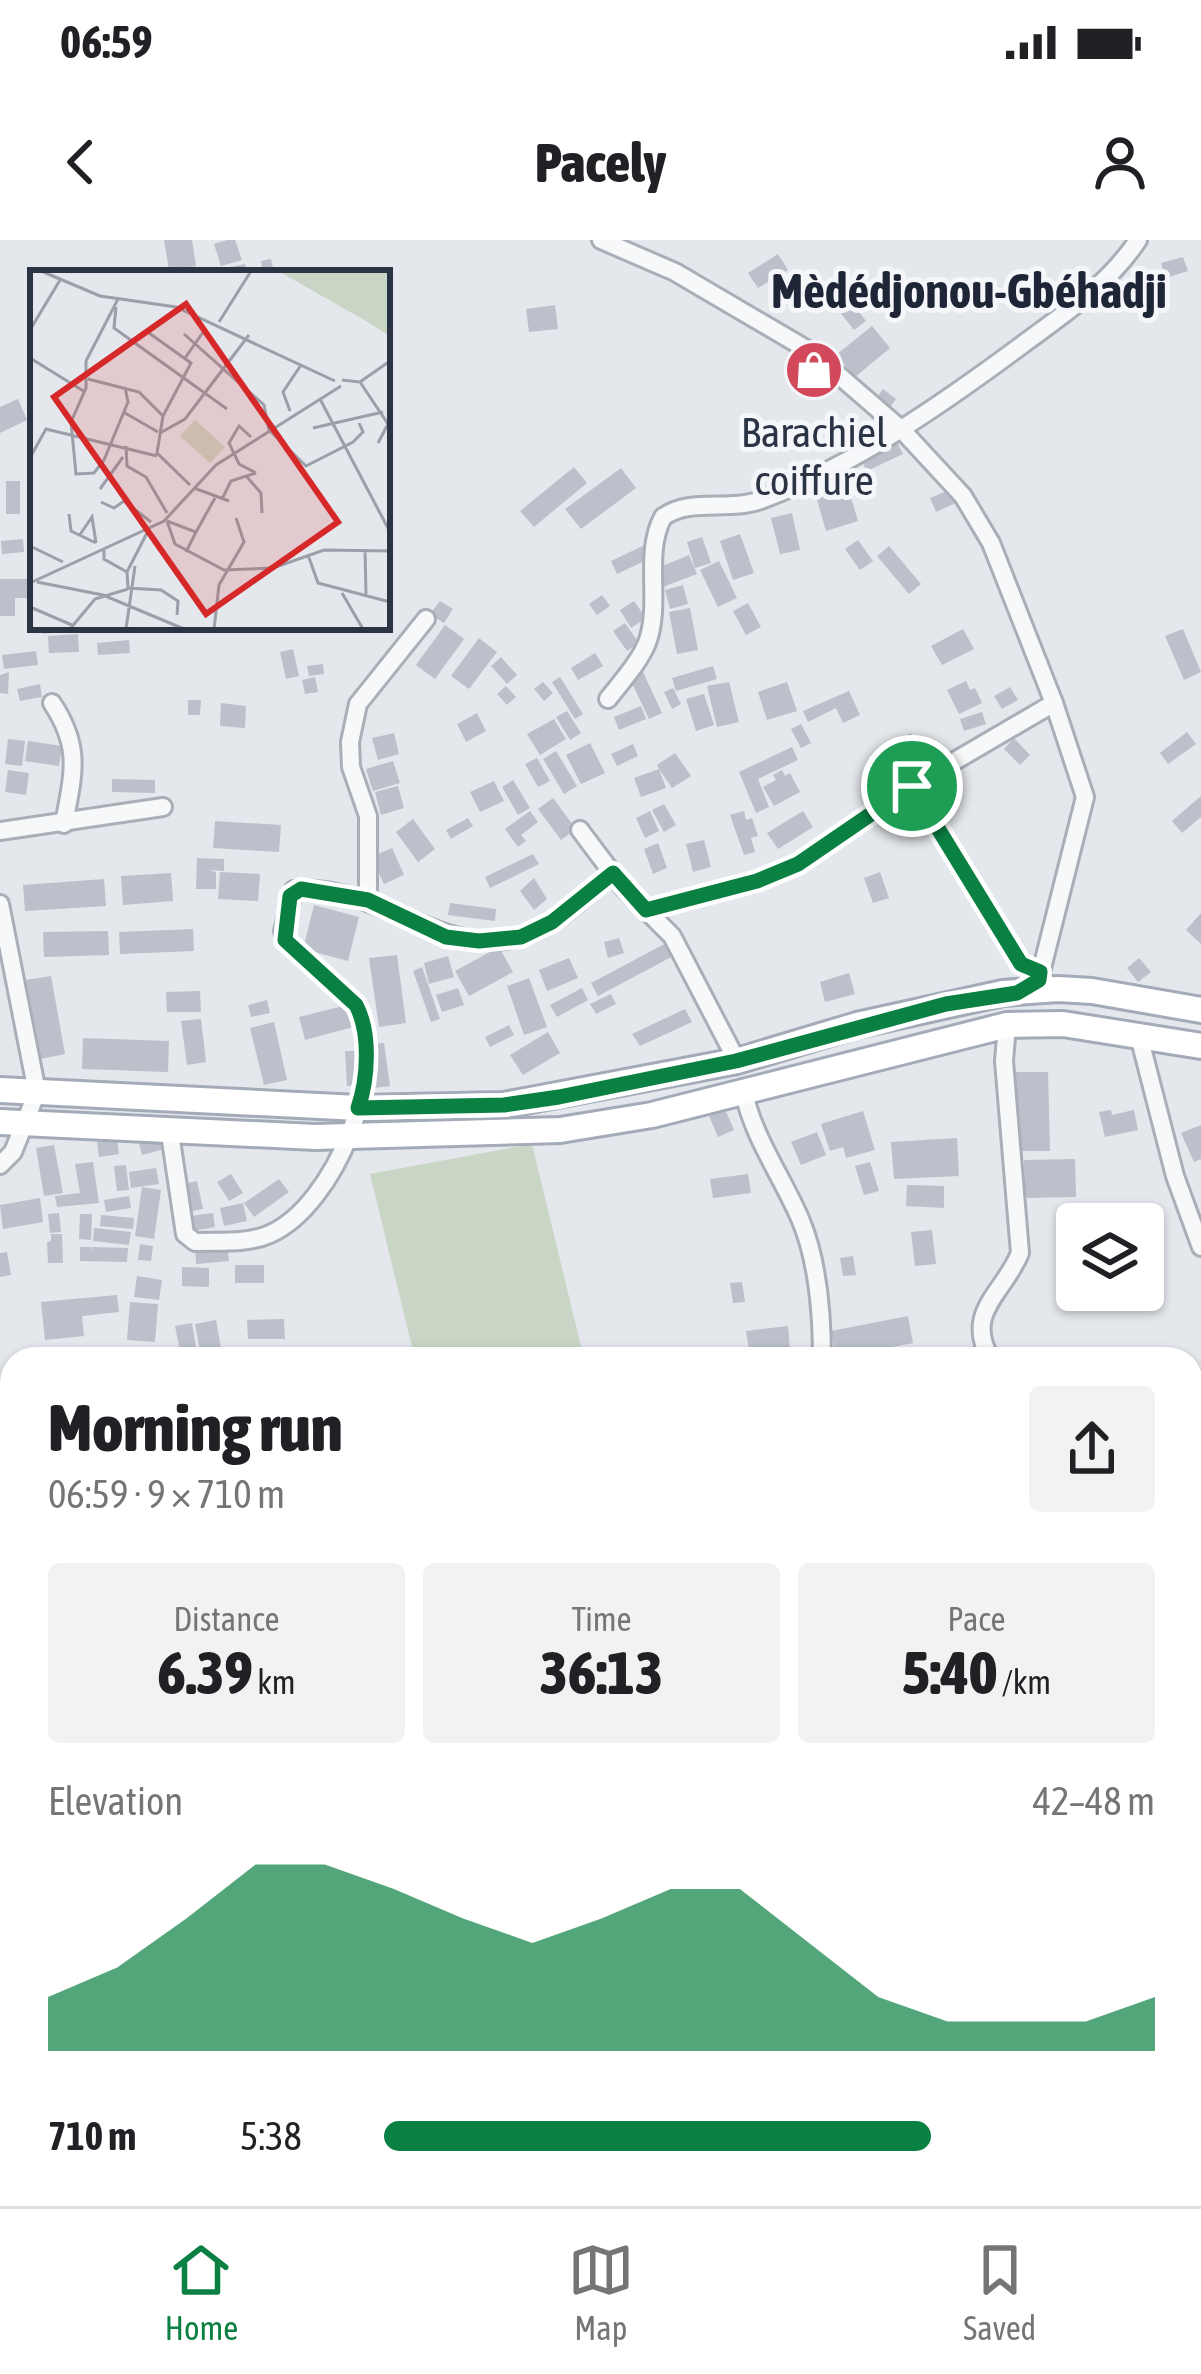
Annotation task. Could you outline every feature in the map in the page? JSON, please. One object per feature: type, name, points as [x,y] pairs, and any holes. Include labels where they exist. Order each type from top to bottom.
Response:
[{"type":"main road","points":[[0,1090],[358,1108],[504,1105],[736,1061],[1039,984],[1194,1002]]},
{"type":"main road","points":[[12,1123],[346,1136],[560,1130],[652,1115],[1006,1024],[1063,1024],[1201,1046]]},
{"type":"street","points":[[601,240],[675,272],[814,352],[902,430],[962,496],[992,543],[1085,797],[1039,984]]},
{"type":"street","points":[[608,699],[649,639],[656,535],[663,517],[688,506],[729,508],[758,501],[902,430],[1098,289],[1138,240]]},
{"type":"street","points":[[368,900],[368,816],[351,767],[350,742],[358,704],[426,619]]},
{"type":"street","points":[[52,703],[67,725],[75,757],[64,824]]},
{"type":"street","points":[[646,910],[757,881],[798,864],[912,786],[1054,703]]},
{"type":"street","points":[[912,786],[1021,964],[1039,984]]},
{"type":"street","points":[[0,831],[163,807]]},
{"type":"street","points":[[580,830],[672,936],[736,1061]]},
{"type":"street","points":[[169,1127],[184,1234],[195,1243],[268,1235],[302,1213],[329,1181],[366,1084],[362,1016],[356,1005],[291,946],[284,931],[294,890],[368,900],[446,937],[479,941],[521,937],[552,922],[613,873]]},
{"type":"street","points":[[0,904],[37,1092],[12,1123],[13,1152],[0,1165]]},
{"type":"street","points":[[987,1347],[980,1331],[985,1308],[1012,1273],[1020,1253],[1004,1061],[1006,1024]]},
{"type":"street","points":[[1139,1036],[1175,1175],[1201,1247]]},
{"type":"street","points":[[743,1093],[754,1126],[802,1222],[812,1260],[821,1347]]},
{"type":"green space","points":[[532,1144],[581,1347],[412,1347],[370,1174]]},
{"type":"building","points":[[164,240],[192,240],[196,266],[169,270]]},
{"type":"building","points":[[235,240],[242,260],[221,266],[214,244]]},
{"type":"building","points":[[778,254],[788,270],[758,288],[748,273]]},
{"type":"building","points":[[1183,257],[1188,271],[1166,278],[1161,263]]},
{"type":"building","points":[[271,259],[273,270],[262,270],[261,261]]},
{"type":"building","points":[[840,287],[866,321],[854,330],[828,297]]},
{"type":"building","points":[[555,305],[558,329],[529,332],[526,309]]},
{"type":"building","points":[[872,326],[890,348],[855,377],[836,355]]},
{"type":"building","points":[[883,389],[896,399],[888,410],[875,400]]},
{"type":"building","points":[[18,399],[27,420],[0,433],[0,407]]},
{"type":"building","points":[[897,442],[903,454],[867,471],[861,460]]},
{"type":"building","points":[[574,467],[587,483],[534,527],[520,511]]},
{"type":"building","points":[[621,468],[636,488],[581,529],[565,509]]},
{"type":"building","points":[[6,481],[20,481],[20,514],[6,514]]},
{"type":"building","points":[[848,487],[858,521],[826,531],[816,496]]},
{"type":"building","points":[[952,489],[958,502],[936,512],[930,498]]},
{"type":"building","points":[[792,513],[800,550],[780,554],[771,518]]},
{"type":"building","points":[[740,534],[754,573],[733,580],[720,541]]},
{"type":"building","points":[[702,537],[711,563],[695,568],[687,542]]},
{"type":"building","points":[[23,539],[24,552],[2,554],[1,541]]},
{"type":"building","points":[[858,540],[873,561],[860,570],[845,549]]},
{"type":"building","points":[[647,544],[653,557],[617,574],[611,561]]},
{"type":"building","points":[[889,546],[921,584],[909,594],[877,556]]},
{"type":"building","points":[[689,555],[697,574],[663,587],[655,569]]},
{"type":"building","points":[[719,561],[737,598],[718,607],[700,570]]},
{"type":"building","points":[[0,579],[30,579],[30,598],[15,598],[15,616],[0,616]]},
{"type":"building","points":[[683,585],[688,604],[670,609],[665,590]]},
{"type":"building","points":[[602,595],[610,606],[597,615],[589,604]]},
{"type":"building","points":[[440,601],[453,609],[444,623],[430,614]]},
{"type":"building","points":[[634,601],[646,618],[631,628],[620,610]]},
{"type":"building","points":[[748,603],[761,627],[746,635],[733,611]]},
{"type":"building","points":[[690,608],[698,650],[677,654],[669,612]]},
{"type":"building","points":[[625,623],[639,643],[627,651],[613,631]]},
{"type":"building","points":[[445,625],[464,639],[435,679],[416,665]]},
{"type":"building","points":[[963,629],[974,649],[942,665],[931,646]]},
{"type":"building","points":[[1183,629],[1201,672],[1184,680],[1165,636]]},
{"type":"building","points":[[78,634],[79,652],[49,653],[48,636]]},
{"type":"building","points":[[479,638],[497,652],[469,689],[451,676]]},
{"type":"building","points":[[129,640],[130,653],[98,655],[97,643]]},
{"type":"building","points":[[293,649],[299,676],[286,679],[280,652]]},
{"type":"building","points":[[36,651],[38,665],[4,669],[2,655]]},
{"type":"building","points":[[595,653],[603,666],[578,680],[571,668]]},
{"type":"building","points":[[501,657],[517,675],[507,684],[491,666]]},
{"type":"building","points":[[323,664],[324,674],[309,676],[307,666]]},
{"type":"building","points":[[713,666],[717,679],[676,691],[672,678]]},
{"type":"building","points":[[9,672],[8,694],[0,693],[0,675]]},
{"type":"building","points":[[643,672],[662,713],[649,719],[630,679]]},
{"type":"building","points":[[315,677],[318,692],[305,694],[302,680]]},
{"type":"building","points":[[560,677],[583,714],[575,719],[552,682]]},
{"type":"building","points":[[966,681],[982,703],[959,714],[947,690]]},
{"type":"building","points":[[543,682],[553,693],[544,701],[534,689]]},
{"type":"building","points":[[729,682],[739,722],[717,727],[707,686]]},
{"type":"building","points":[[787,682],[797,711],[767,720],[758,692]]},
{"type":"building","points":[[40,684],[42,697],[20,701],[17,689]]},
{"type":"building","points":[[506,686],[516,697],[507,705],[497,694]]},
{"type":"building","points":[[1010,687],[1018,700],[1002,709],[994,696]]},
{"type":"building","points":[[673,688],[681,704],[672,709],[664,692]]},
{"type":"building","points":[[849,691],[860,715],[843,723],[836,708],[808,722],[803,711]]},
{"type":"building","points":[[704,694],[714,725],[696,731],[686,699]]},
{"type":"building","points":[[188,700],[201,700],[200,715],[188,715]]},
{"type":"building","points":[[221,703],[246,706],[245,728],[220,726]]},
{"type":"building","points":[[641,706],[646,719],[619,730],[614,717]]},
{"type":"building","points":[[567,711],[581,733],[570,740],[556,717]]},
{"type":"building","points":[[982,712],[986,724],[964,731],[960,719]]},
{"type":"building","points":[[477,713],[486,731],[466,742],[457,724]]},
{"type":"building","points":[[554,719],[566,739],[540,755],[527,734]]},
{"type":"building","points":[[801,724],[811,743],[801,748],[791,729]]},
{"type":"building","points":[[1187,732],[1196,744],[1168,764],[1160,753]]},
{"type":"building","points":[[394,733],[399,754],[378,760],[372,738]]},
{"type":"building","points":[[911,733],[920,757],[909,763],[896,742]]},
{"type":"building","points":[[1014,738],[1030,755],[1020,765],[1004,749]]},
{"type":"building","points":[[8,739],[25,741],[22,766],[5,764]]},
{"type":"building","points":[[28,741],[62,746],[59,766],[25,761]]},
{"type":"building","points":[[590,743],[605,773],[581,784],[566,755]]},
{"type":"building","points":[[633,744],[638,756],[617,766],[611,754]]},
{"type":"building","points":[[792,747],[798,760],[758,779],[769,807],[756,813],[739,772]]},
{"type":"building","points":[[556,751],[577,786],[564,794],[543,759]]},
{"type":"building","points":[[675,753],[691,776],[672,788],[657,765]]},
{"type":"building","points":[[537,758],[550,781],[538,787],[525,764]]},
{"type":"building","points":[[393,761],[400,783],[373,791],[366,769]]},
{"type":"building","points":[[659,769],[666,788],[641,797],[634,778]]},
{"type":"building","points":[[8,770],[29,773],[26,795],[5,792]]},
{"type":"building","points":[[782,770],[785,776],[790,773],[800,792],[774,806],[763,787]]},
{"type":"building","points":[[112,779],[155,780],[155,793],[112,792]]},
{"type":"building","points":[[513,780],[530,808],[518,815],[502,787]]},
{"type":"building","points":[[494,781],[504,801],[480,812],[470,792]]},
{"type":"building","points":[[398,786],[404,808],[381,815],[375,792]]},
{"type":"building","points":[[1201,796],[1201,817],[1182,833],[1172,821]]},
{"type":"building","points":[[553,798],[576,829],[561,840],[538,809]]},
{"type":"building","points":[[664,804],[676,825],[664,832],[652,810]]},
{"type":"building","points":[[530,811],[538,822],[521,835],[526,841],[518,847],[505,829]]},
{"type":"building","points":[[650,811],[659,831],[645,838],[636,818]]},
{"type":"building","points":[[744,811],[758,836],[751,838],[755,852],[744,855],[730,815]]},
{"type":"building","points":[[803,811],[813,827],[778,849],[767,833]]},
{"type":"building","points":[[468,818],[473,826],[451,839],[446,830]]},
{"type":"building","points":[[413,819],[435,849],[418,862],[396,832]]},
{"type":"building","points":[[215,821],[281,825],[279,852],[213,848]]},
{"type":"building","points":[[704,840],[711,867],[693,872],[686,844]]},
{"type":"building","points":[[658,843],[667,868],[653,874],[644,849]]},
{"type":"building","points":[[392,848],[404,875],[384,884],[371,857]]},
{"type":"building","points":[[533,854],[539,864],[490,888],[485,877]]},
{"type":"building","points":[[197,858],[224,859],[224,871],[209,870],[216,872],[216,889],[196,889]]},
{"type":"building","points":[[220,872],[260,874],[258,901],[218,899]]},
{"type":"building","points":[[880,872],[889,898],[873,903],[864,878]]},
{"type":"building","points":[[171,873],[173,901],[123,905],[121,876]]},
{"type":"building","points":[[534,878],[547,899],[534,910],[520,891]]},
{"type":"building","points":[[104,879],[106,906],[25,911],[23,885]]},
{"type":"building","points":[[450,903],[496,909],[495,921],[448,915]]},
{"type":"building","points":[[314,905],[359,917],[348,961],[303,949]]},
{"type":"building","points":[[1201,913],[1201,944],[1186,930]]},
{"type":"building","points":[[193,929],[194,951],[120,954],[119,932]]},
{"type":"building","points":[[108,931],[109,955],[44,957],[43,932]]},
{"type":"building","points":[[619,938],[624,953],[608,958],[604,942]]},
{"type":"building","points":[[670,941],[677,954],[598,996],[591,983]]},
{"type":"building","points":[[499,947],[513,972],[469,996],[455,971]]},
{"type":"building","points":[[397,955],[406,1023],[379,1027],[369,958]]},
{"type":"building","points":[[448,956],[454,977],[429,984],[424,963]]},
{"type":"building","points":[[569,958],[578,978],[547,991],[539,970]]},
{"type":"building","points":[[1139,958],[1151,972],[1138,982],[1127,968]]},
{"type":"building","points":[[422,967],[440,1019],[431,1022],[413,971]]},
{"type":"building","points":[[849,973],[855,994],[825,1002],[820,982]]},
{"type":"building","points":[[51,976],[65,1054],[41,1059],[26,980]]},
{"type":"building","points":[[529,978],[547,1027],[524,1035],[507,986]]},
{"type":"building","points":[[458,988],[464,1005],[442,1012],[436,995]]},
{"type":"building","points":[[582,988],[588,1000],[557,1017],[550,1005]]},
{"type":"building","points":[[200,991],[201,1012],[167,1012],[166,992]]},
{"type":"building","points":[[611,994],[616,1004],[596,1014],[590,1004]]},
{"type":"building","points":[[267,1000],[270,1013],[251,1017],[248,1005]]},
{"type":"building","points":[[347,1005],[353,1027],[305,1040],[299,1017]]},
{"type":"building","points":[[685,1009],[692,1022],[640,1046],[632,1034]]},
{"type":"building","points":[[201,1019],[206,1062],[187,1065],[181,1021]]},
{"type":"building","points":[[274,1022],[287,1080],[264,1085],[250,1028]]},
{"type":"building","points":[[509,1025],[514,1035],[490,1047],[485,1037]]},
{"type":"building","points":[[548,1032],[560,1053],[523,1075],[510,1055]]},
{"type":"building","points":[[83,1038],[169,1041],[168,1072],[82,1069]]},
{"type":"building","points":[[384,1043],[390,1086],[374,1088],[368,1044]]},
{"type":"building","points":[[345,1051],[359,1051],[361,1085],[347,1086]]},
{"type":"building","points":[[1014,1072],[1048,1072],[1050,1151],[1016,1151]]},
{"type":"building","points":[[725,1109],[734,1130],[718,1137],[709,1116]]},
{"type":"building","points":[[1111,1110],[1112,1115],[1134,1110],[1138,1130],[1105,1137],[1099,1112]]},
{"type":"building","points":[[863,1111],[875,1150],[846,1158],[843,1147],[830,1151],[821,1124]]},
{"type":"building","points":[[1201,1125],[1201,1159],[1194,1162],[1181,1133]]},
{"type":"building","points":[[163,1132],[168,1148],[142,1155],[138,1140]]},
{"type":"building","points":[[817,1132],[826,1155],[801,1165],[791,1142]]},
{"type":"building","points":[[957,1138],[959,1176],[894,1179],[891,1142]]},
{"type":"building","points":[[117,1139],[119,1154],[99,1157],[97,1142]]},
{"type":"building","points":[[54,1145],[63,1193],[44,1196],[36,1148]]},
{"type":"building","points":[[1075,1159],[1076,1197],[1025,1198],[1024,1160]]},
{"type":"building","points":[[93,1162],[99,1203],[57,1207],[55,1196],[80,1193],[75,1164]]},
{"type":"building","points":[[870,1162],[879,1191],[864,1195],[855,1166]]},
{"type":"building","points":[[126,1165],[129,1190],[117,1191],[114,1166]]},
{"type":"building","points":[[156,1168],[159,1184],[131,1188],[129,1172]]},
{"type":"building","points":[[231,1174],[243,1193],[229,1201],[217,1182]]},
{"type":"building","points":[[748,1174],[751,1193],[713,1198],[710,1179]]},
{"type":"building","points":[[279,1179],[289,1192],[254,1217],[244,1203]]},
{"type":"building","points":[[197,1181],[203,1209],[189,1212],[183,1184]]},
{"type":"building","points":[[907,1185],[944,1186],[944,1208],[906,1206]]},
{"type":"building","points":[[142,1187],[161,1190],[154,1239],[135,1236]]},
{"type":"building","points":[[129,1196],[131,1208],[106,1212],[104,1200]]},
{"type":"building","points":[[40,1198],[43,1222],[3,1229],[0,1205]]},
{"type":"building","points":[[243,1203],[247,1221],[224,1226],[220,1208]]},
{"type":"building","points":[[59,1213],[61,1232],[50,1233],[48,1214]]},
{"type":"building","points":[[213,1213],[215,1227],[192,1231],[190,1216]]},
{"type":"building","points":[[80,1214],[92,1214],[91,1240],[79,1239]]},
{"type":"building","points":[[101,1215],[134,1218],[133,1229],[100,1226]]},
{"type":"building","points":[[94,1228],[131,1232],[129,1245],[93,1241]]},
{"type":"building","points":[[932,1230],[936,1264],[915,1266],[911,1232]]},
{"type":"building","points":[[51,1234],[62,1234],[63,1263],[48,1263]]},
{"type":"building","points":[[140,1244],[153,1246],[151,1261],[138,1260]]},
{"type":"building","points":[[227,1244],[229,1261],[196,1264],[195,1246]]},
{"type":"building","points":[[80,1247],[91,1247],[92,1252],[92,1247],[128,1248],[127,1262],[80,1261]]},
{"type":"building","points":[[7,1252],[11,1275],[0,1277],[0,1253]]},
{"type":"building","points":[[853,1256],[856,1275],[843,1276],[840,1258]]},
{"type":"building","points":[[235,1265],[264,1265],[264,1283],[235,1283]]},
{"type":"building","points":[[182,1267],[209,1268],[209,1287],[182,1286]]},
{"type":"building","points":[[137,1276],[162,1280],[159,1300],[134,1297]]},
{"type":"building","points":[[742,1282],[745,1302],[733,1303],[730,1283]]},
{"type":"building","points":[[117,1295],[119,1312],[82,1316],[84,1336],[45,1340],[41,1302]]},
{"type":"building","points":[[130,1302],[158,1304],[155,1342],[127,1340]]},
{"type":"building","points":[[908,1316],[913,1343],[834,1347],[831,1331]]},
{"type":"building","points":[[284,1319],[285,1339],[248,1339],[247,1320]]},
{"type":"building","points":[[216,1320],[221,1347],[199,1347],[195,1324]]},
{"type":"building","points":[[192,1323],[196,1347],[179,1347],[175,1326]]},
{"type":"building","points":[[788,1326],[790,1347],[749,1347],[746,1331]]},
{"type":"place","name":"Barachiel coiffure","points":[[814,370]]},
{"type":"district","name":"Mèdédjonou-Gbéhadji","points":[[969,291]]},
{"type":"route","points":[[912,786],[1021,964],[1040,972],[1039,980],[1017,993],[946,1004],[736,1061],[559,1097],[504,1105],[358,1108],[366,1084],[362,1016],[356,1005],[285,940],[290,896],[301,889],[368,900],[446,937],[479,941],[521,937],[552,922],[613,873],[646,910],[757,881],[798,864],[912,786]]}]
